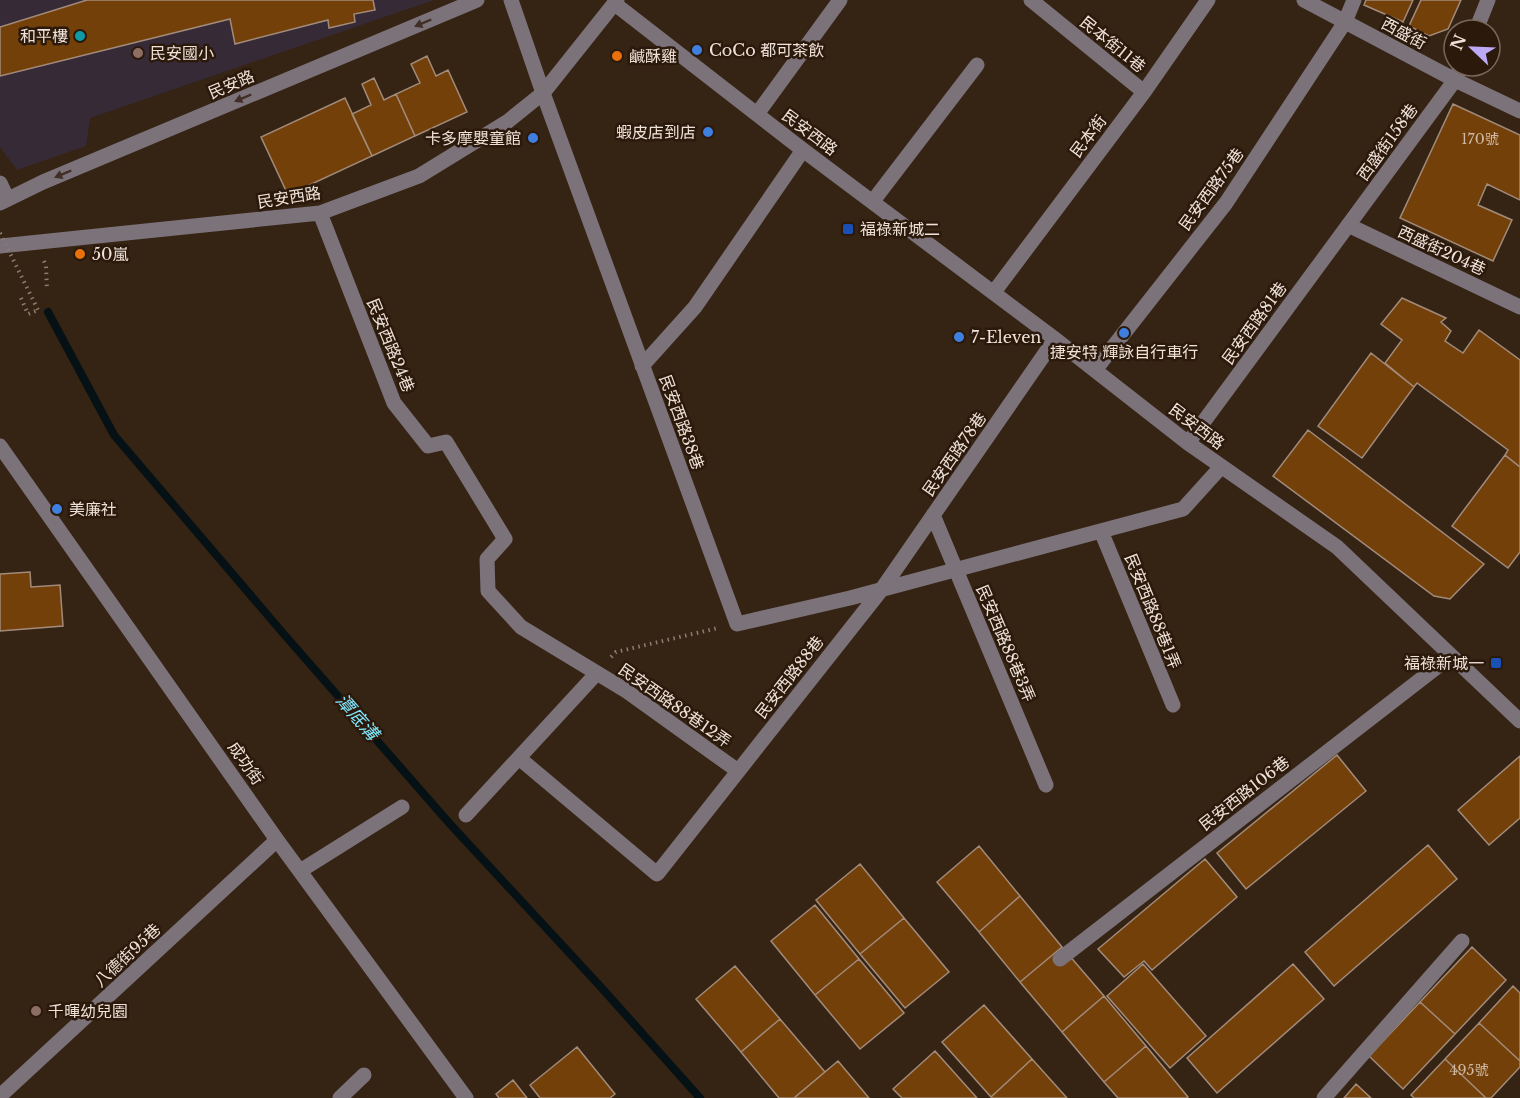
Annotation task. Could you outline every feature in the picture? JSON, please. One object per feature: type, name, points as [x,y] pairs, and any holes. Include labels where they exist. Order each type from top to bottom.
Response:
[{"type":"street","name":"民安路","points":[[4,200],[477,0]]},
{"type":"street","points":[[511,0],[543,93]]},
{"type":"street","points":[[757,114],[840,0]]},
{"type":"street","name":"民本街","points":[[994,292],[1144,92],[1208,0]]},
{"type":"street","name":"西盛街","points":[[1304,0],[1345,22],[1442,66]]},
{"type":"street","name":"民安西路75巷","points":[[1095,370],[1226,203],[1345,22],[1354,0]]},
{"type":"street","points":[[1481,18],[1488,0]]},
{"type":"street","name":"民安西路","points":[[0,246],[320,213],[419,176],[507,122],[543,93],[616,2],[803,150],[994,292],[1221,467],[1337,547],[1520,721]]},
{"type":"street","name":"民本街11巷","points":[[1036,2],[1144,92]]},
{"type":"street","points":[[873,201],[976,66]]},
{"type":"street","name":"西盛街158巷","points":[[1348,225],[1454,78]]},
{"type":"street","name":"西盛街","points":[[1466,78],[1520,111]]},
{"type":"street","name":"民安西路38巷","points":[[543,93],[737,624]]},
{"type":"street","points":[[642,366],[695,307],[803,150]]},
{"type":"street","points":[[0,183],[4,200]]},
{"type":"street","name":"民安西路24巷","points":[[320,213],[394,403],[428,446],[446,442],[505,539],[487,559],[488,591],[521,627],[597,673]]},
{"type":"street","name":"西盛街204巷","points":[[1348,225],[1520,307]]},
{"type":"street","name":"民安西路81巷","points":[[1188,442],[1348,225]]},
{"type":"street","name":"民安西路78巷","points":[[882,589],[1055,339]]},
{"type":"street","name":"成功街","points":[[0,446],[278,840],[466,1098]]},
{"type":"street","points":[[737,624],[882,589],[1183,509],[1221,467]]},
{"type":"street","name":"民安西路88巷3弄","points":[[933,515],[1046,785]]},
{"type":"street","name":"民安西路88巷1弄","points":[[1101,531],[1173,705]]},
{"type":"street","name":"民安西路88巷","points":[[519,758],[657,874],[882,589]]},
{"type":"street","name":"民安西路106巷","points":[[1060,959],[1450,656]]},
{"type":"street","name":"民安西路88巷12弄","points":[[519,758],[597,673],[625,690],[738,771]]},
{"type":"street","points":[[466,814],[519,758]]},
{"type":"street","points":[[300,870],[402,807]]},
{"type":"street","name":"八德街95巷","points":[[0,1096],[278,840]]},
{"type":"street","points":[[1324,1098],[1462,941]]},
{"type":"street","points":[[340,1098],[364,1075]]},
{"type":"path","points":[[0,233],[38,310],[28,314],[21,298]]},
{"type":"path","points":[[33,243],[46,266],[47,290]]},
{"type":"path","points":[[597,673],[616,652],[737,624]]},
{"type":"shaded area","name":"民安國小","points":[[0,0],[434,0],[90,118],[86,146],[17,170],[0,147]]},
{"type":"building","name":"和平樓","points":[[87,0],[373,0],[375,10],[354,14],[355,22],[329,28],[328,20],[235,44],[230,19],[0,76],[0,27]]},
{"type":"building","points":[[1366,0],[1413,0],[1403,22],[1364,5]]},
{"type":"building","points":[[1421,0],[1461,0],[1453,18],[1442,18],[1442,31],[1429,36],[1409,26]]},
{"type":"building","points":[[427,56],[436,76],[448,70],[467,112],[415,136],[396,94],[420,83],[411,64]]},
{"type":"building","points":[[374,78],[384,100],[396,94],[415,136],[372,156],[352,114],[371,105],[362,84]]},
{"type":"building","points":[[345,98],[372,156],[288,195],[261,137]]},
{"type":"building","points":[[1453,104],[1520,135],[1520,200],[1487,184],[1478,205],[1512,220],[1493,261],[1400,218]]},
{"type":"building","points":[[1402,298],[1446,318],[1441,322],[1451,331],[1445,341],[1463,353],[1479,330],[1520,360],[1520,467],[1505,455],[1508,450],[1417,383],[1414,387],[1385,363],[1402,340],[1381,324]]},
{"type":"building","points":[[1371,353],[1414,387],[1362,458],[1318,426]]},
{"type":"building","points":[[1308,430],[1484,564],[1450,599],[1434,596],[1273,476]]},
{"type":"building","points":[[1505,455],[1520,467],[1520,552],[1508,568],[1452,526]]},
{"type":"building","points":[[30,572],[31,587],[60,585],[63,626],[0,631],[0,574]]},
{"type":"building","points":[[1337,755],[1366,791],[1246,889],[1217,853]]},
{"type":"building","points":[[1520,756],[1520,818],[1489,845],[1458,810]]},
{"type":"building","points":[[1428,845],[1457,879],[1334,986],[1305,952]]},
{"type":"building","points":[[979,846],[1020,896],[979,932],[937,882]]},
{"type":"building","points":[[1205,859],[1237,897],[1152,970],[1144,961],[1124,977],[1098,949]]},
{"type":"building","points":[[860,864],[904,918],[860,954],[816,900]]},
{"type":"building","points":[[1020,896],[1062,947],[1020,982],[979,932]]},
{"type":"building","points":[[815,905],[859,959],[815,995],[771,941]]},
{"type":"building","points":[[904,918],[949,972],[905,1008],[860,954]]},
{"type":"building","points":[[1062,947],[1104,996],[1062,1032],[1020,982]]},
{"type":"building","points":[[1472,947],[1506,980],[1455,1034],[1420,1002]]},
{"type":"building","points":[[859,959],[904,1013],[860,1049],[815,995]]},
{"type":"building","points":[[1143,964],[1206,1036],[1170,1068],[1107,996]]},
{"type":"building","points":[[1293,964],[1324,999],[1217,1093],[1187,1058]]},
{"type":"building","points":[[735,966],[780,1019],[741,1052],[696,999]]},
{"type":"building","points":[[1513,986],[1520,993],[1520,1061],[1479,1023]]},
{"type":"building","points":[[1104,996],[1146,1046],[1104,1082],[1062,1032]]},
{"type":"building","points":[[1420,1002],[1455,1034],[1403,1089],[1369,1056]]},
{"type":"building","points":[[984,1005],[1032,1059],[991,1097],[942,1042]]},
{"type":"building","points":[[780,1019],[825,1072],[794,1098],[779,1098],[741,1052]]},
{"type":"building","points":[[1479,1023],[1520,1061],[1520,1067],[1491,1098],[1486,1098],[1445,1059]]},
{"type":"building","points":[[1146,1046],[1188,1097],[1118,1098],[1104,1082]]},
{"type":"building","points":[[577,1047],[615,1094],[610,1098],[540,1098],[530,1085]]},
{"type":"building","points":[[935,1051],[977,1098],[902,1098],[893,1089]]},
{"type":"building","points":[[1032,1059],[1067,1098],[991,1097]]},
{"type":"building","points":[[1445,1059],[1486,1098],[1414,1098],[1411,1095]]},
{"type":"building","points":[[838,1061],[869,1098],[795,1097]]},
{"type":"building","points":[[513,1080],[527,1098],[499,1098],[496,1094]]},
{"type":"building","points":[[1356,1084],[1371,1098],[1344,1098]]},
{"type":"waterway","name":"潭底溝","points":[[48,312],[114,435],[450,824],[700,1098]]},
{"type":"place","name":"和平樓","points":[[80,36]]},
{"type":"place","name":"CoCo 都可茶飲","points":[[697,50]]},
{"type":"place","name":"民安國小","points":[[138,53]]},
{"type":"place","name":"鹹酥雞","points":[[617,56]]},
{"type":"place","name":"蝦皮店到店","points":[[708,132]]},
{"type":"place","name":"卡多摩嬰童館","points":[[533,138]]},
{"type":"place","name":"福祿新城二","points":[[848,229]]},
{"type":"place","name":"50嵐","points":[[80,254]]},
{"type":"place","name":"捷安特 輝詠自行車行","points":[[1124,333]]},
{"type":"place","name":"7-Eleven","points":[[959,337]]},
{"type":"place","name":"美廉社","points":[[57,509]]},
{"type":"place","name":"福祿新城一","points":[[1496,663]]},
{"type":"place","name":"千暉幼兒園","points":[[36,1011]]}]
